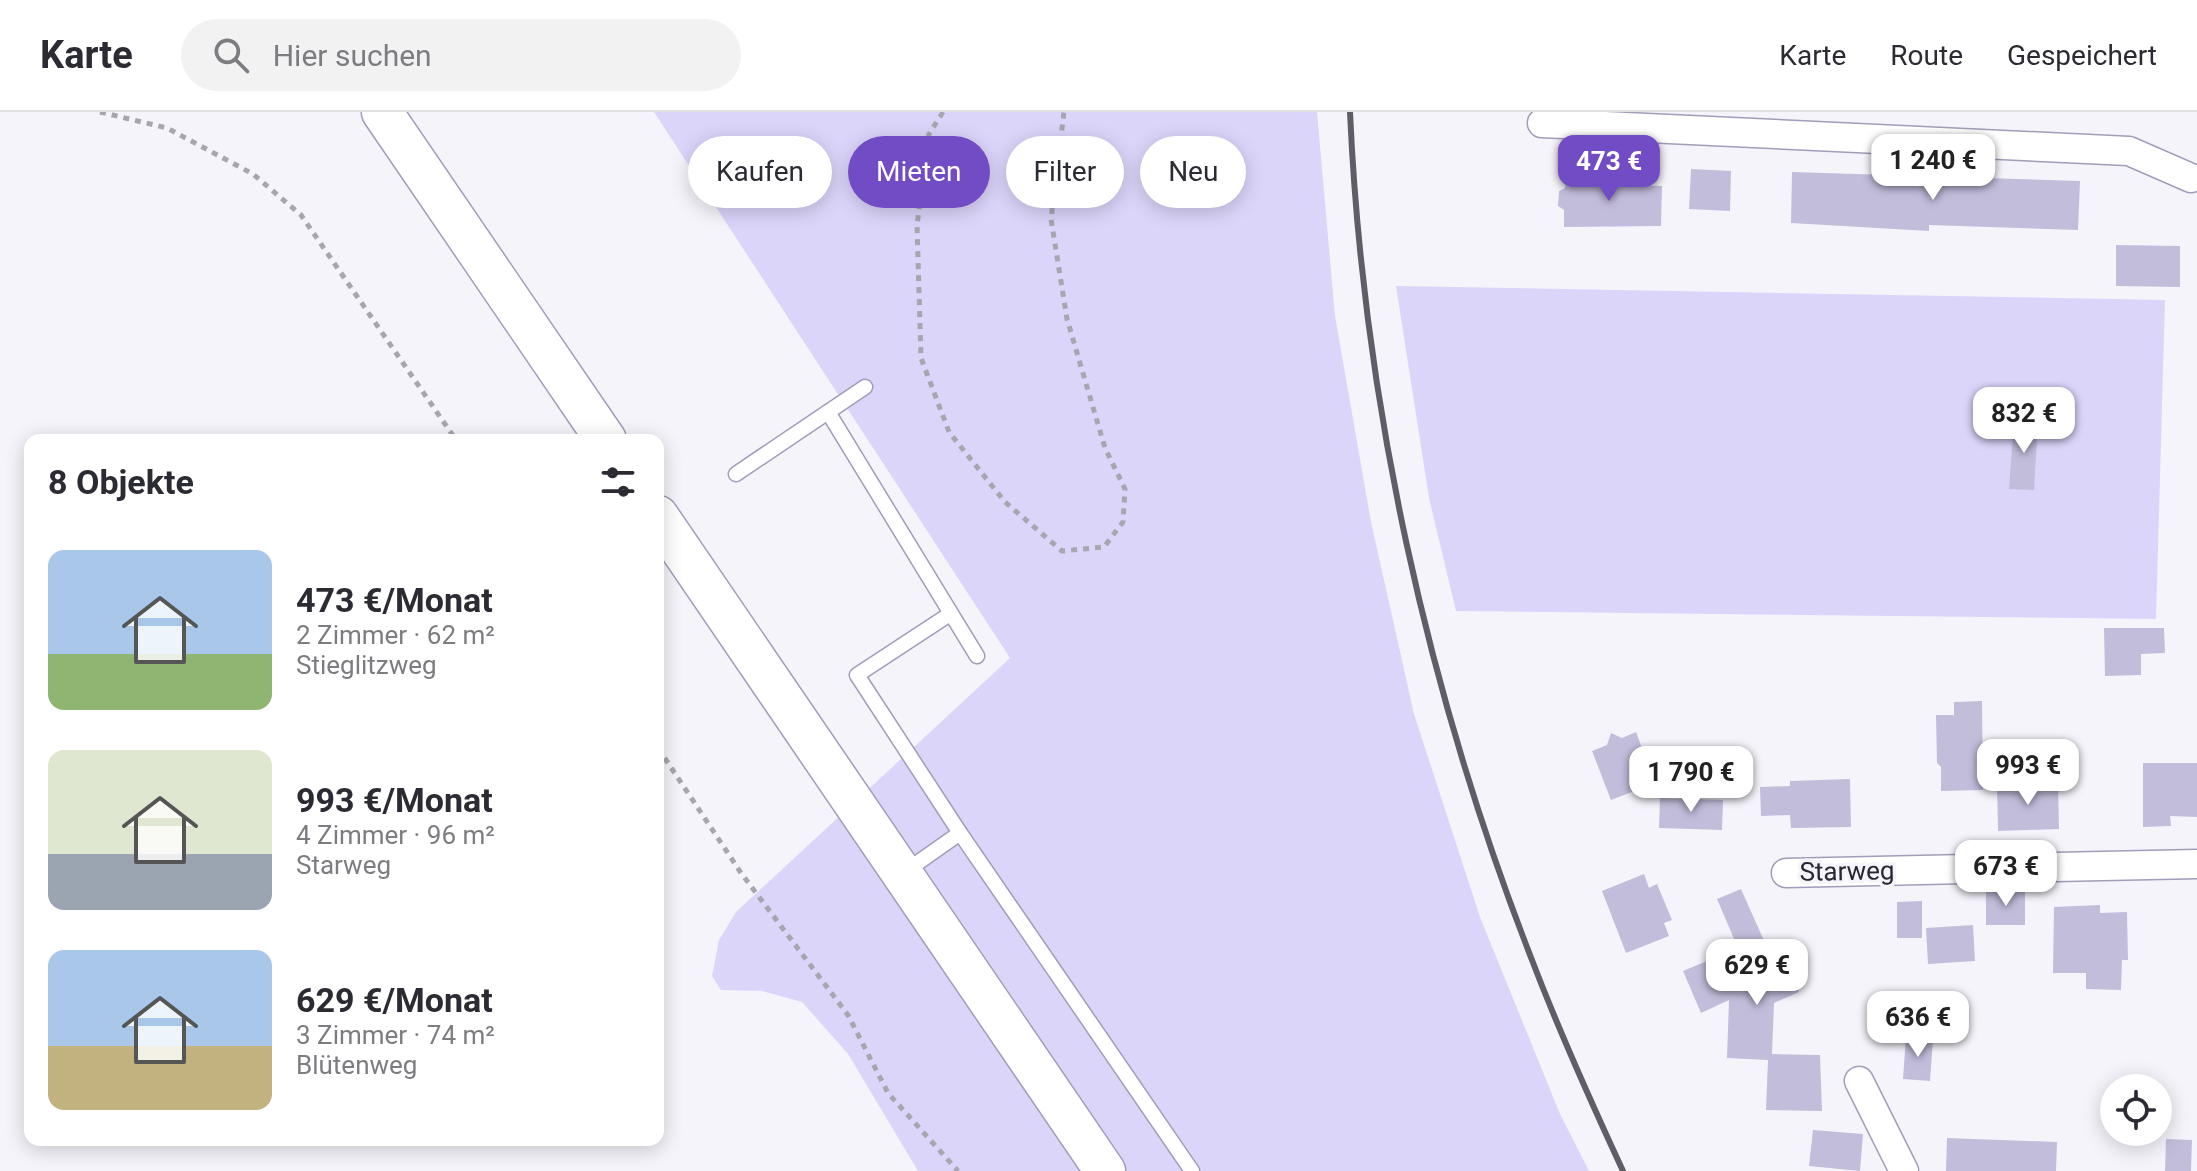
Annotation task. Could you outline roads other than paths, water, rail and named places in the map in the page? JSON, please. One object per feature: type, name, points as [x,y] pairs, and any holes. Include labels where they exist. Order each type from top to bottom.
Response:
[{"type":"main road","points":[[382,112],[602,434]]},
{"type":"main road","points":[[664,525],[1105,1171]]},
{"type":"street","points":[[1542,123],[1622,119],[2129,151],[2191,178]]},
{"type":"street","name":"Starweg","points":[[1786,873],[2197,864]]},
{"type":"street","points":[[1859,1081],[1904,1171]]},
{"type":"lane","points":[[736,474],[865,387]]},
{"type":"lane","points":[[828,412],[977,656]]},
{"type":"lane","points":[[950,614],[857,675],[960,833],[1192,1171]]},
{"type":"lane","points":[[902,874],[960,833]]},
{"type":"railway","points":[[1350,112],[1357,220],[1369,328],[1406,544],[1432,650],[1461,755],[1532,960],[1623,1171]]}]
